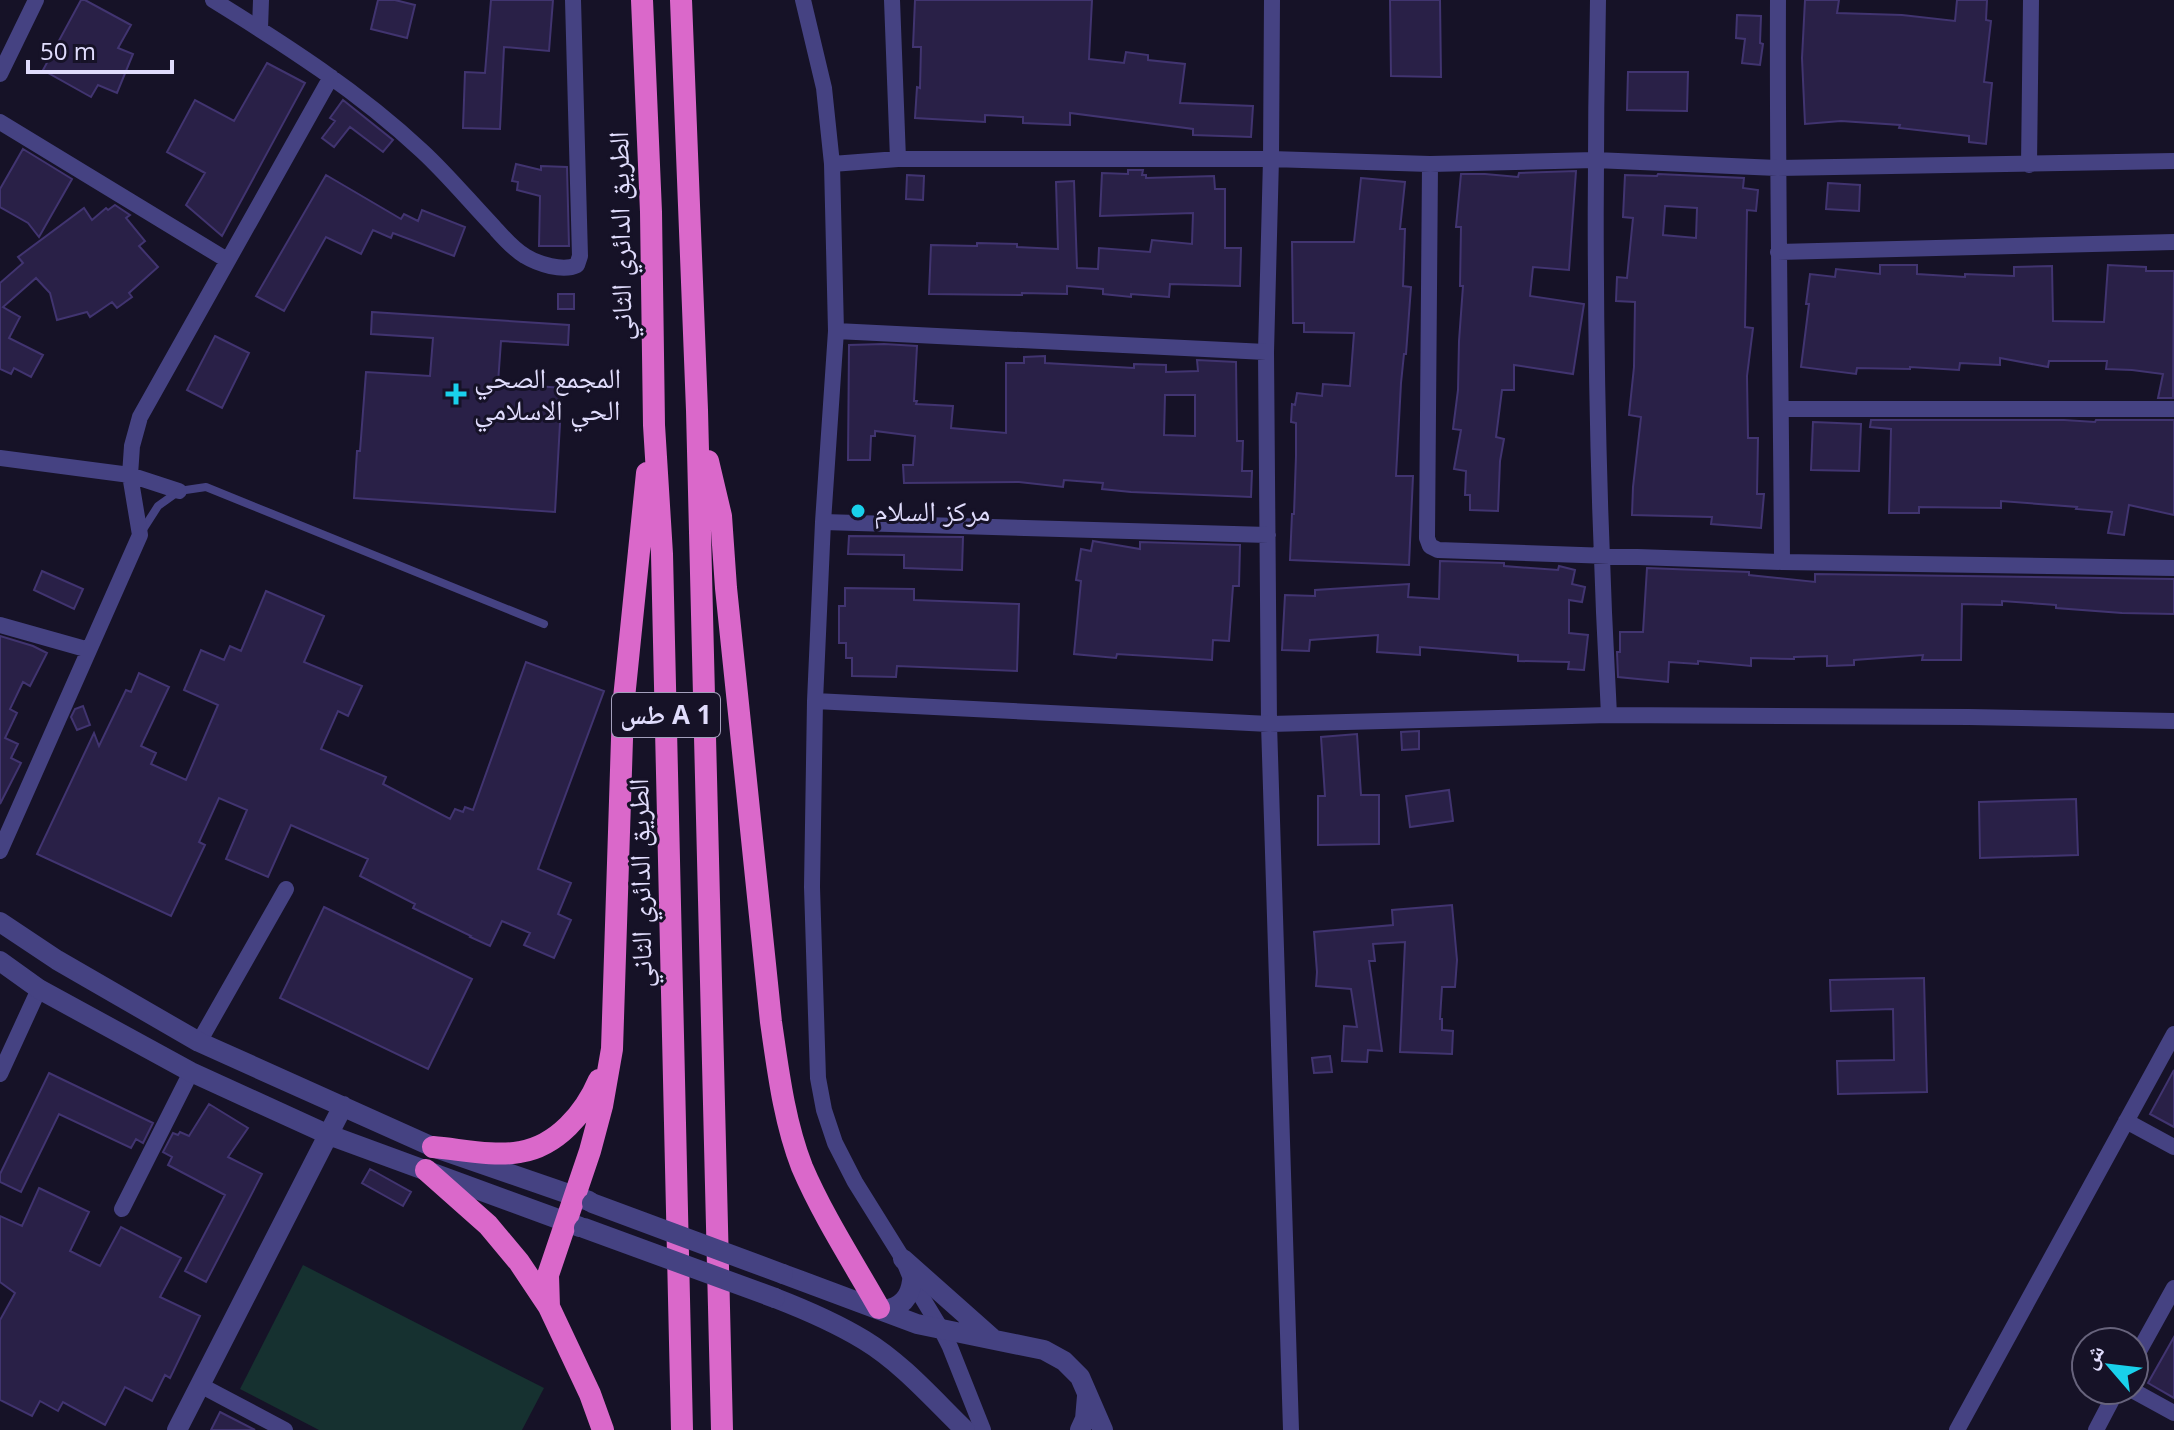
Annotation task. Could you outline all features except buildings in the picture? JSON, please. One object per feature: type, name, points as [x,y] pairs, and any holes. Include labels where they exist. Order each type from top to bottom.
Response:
[{"type":"highway","name":"الطريق الدائري الثاني","points":[[642,0],[651,212],[654,425],[662,554],[682,1430]]},
{"type":"highway","name":"طس A 1","points":[[681,0],[697,410],[722,1430]]},
{"type":"highway","points":[[697,410],[721,516],[771,1022],[781,1090],[801,1164],[838,1236],[882,1309]]},
{"type":"highway","points":[[549,1307],[548,1275],[574,1226],[584,1199],[612,1049],[623,708],[654,425]]},
{"type":"highway","points":[[433,1147],[519,1152],[549,1142],[576,1119],[593,1094],[612,1049]]},
{"type":"highway","points":[[426,1170],[488,1225],[519,1262],[549,1307],[590,1394],[603,1430]]},
{"type":"street","points":[[0,74],[36,0]]},
{"type":"street","points":[[213,0],[331,77],[424,153],[516,250],[544,265],[574,268],[580,256],[573,0]]},
{"type":"street","points":[[260,29],[261,0]]},
{"type":"street","points":[[803,0],[824,88],[832,164],[836,331],[815,701],[812,887],[818,1078],[835,1143],[941,1329],[983,1430]]},
{"type":"street","points":[[892,0],[898,159]]},
{"type":"street","points":[[1272,0],[1266,352],[1269,724],[1291,1430]]},
{"type":"street","points":[[1598,0],[1595,160],[1600,557],[1609,715]]},
{"type":"street","points":[[1778,0],[1782,562]]},
{"type":"street","points":[[2029,165],[2031,0]]},
{"type":"street","points":[[0,851],[140,535],[130,475],[132,446],[140,417],[331,77]]},
{"type":"street","points":[[0,122],[227,260]]},
{"type":"street","points":[[832,164],[898,159],[1271,159],[1430,164],[1595,160],[1777,168],[2174,161]]},
{"type":"street","points":[[1430,164],[1427,538],[1430,546],[1438,550],[1600,557],[2174,568]]},
{"type":"street","points":[[1778,252],[2174,242]]},
{"type":"street","points":[[836,331],[1266,352]]},
{"type":"street","points":[[1782,409],[2174,409]]},
{"type":"street","points":[[0,458],[130,475],[179,491]]},
{"type":"street","points":[[823,522],[1268,535]]},
{"type":"street","points":[[0,625],[89,650]]},
{"type":"street","points":[[815,701],[1269,724],[1609,715],[2174,721]]},
{"type":"street","points":[[199,1042],[286,889]]},
{"type":"street","points":[[0,922],[57,960],[199,1042],[433,1147],[584,1199],[917,1324],[1044,1350],[1064,1361],[1080,1377],[1103,1430]]},
{"type":"street","points":[[0,961],[39,989],[191,1072],[329,1135],[825,1318],[866,1341],[900,1368],[965,1430]]},
{"type":"street","points":[[0,1074],[39,989]]},
{"type":"street","points":[[1957,1430],[2174,1034]]},
{"type":"street","points":[[122,1209],[191,1072]]},
{"type":"street","points":[[177,1430],[343,1106]]},
{"type":"street","points":[[2126,1121],[2174,1147]]},
{"type":"street","points":[[903,1259],[995,1340]]},
{"type":"street","points":[[882,1309],[894,1309],[907,1298],[912,1281]]},
{"type":"street","points":[[2150,1331],[2174,1288]]},
{"type":"street","points":[[200,1385],[285,1430]]},
{"type":"street","points":[[1080,1430],[1085,1419],[1087,1396]]},
{"type":"street","points":[[2150,1400],[2174,1413]]},
{"type":"street","points":[[2096,1430],[2109,1406]]},
{"type":"lane","points":[[140,535],[158,506],[179,491],[206,487],[544,624]]},
{"type":"green space","points":[[303,1265],[544,1388],[522,1430],[319,1430],[240,1389]]},
{"type":"place","name":"المجمع الصحي الحي الاسلامي","points":[[456,394]]},
{"type":"place","name":"مركز السلام","points":[[858,511]]}]
